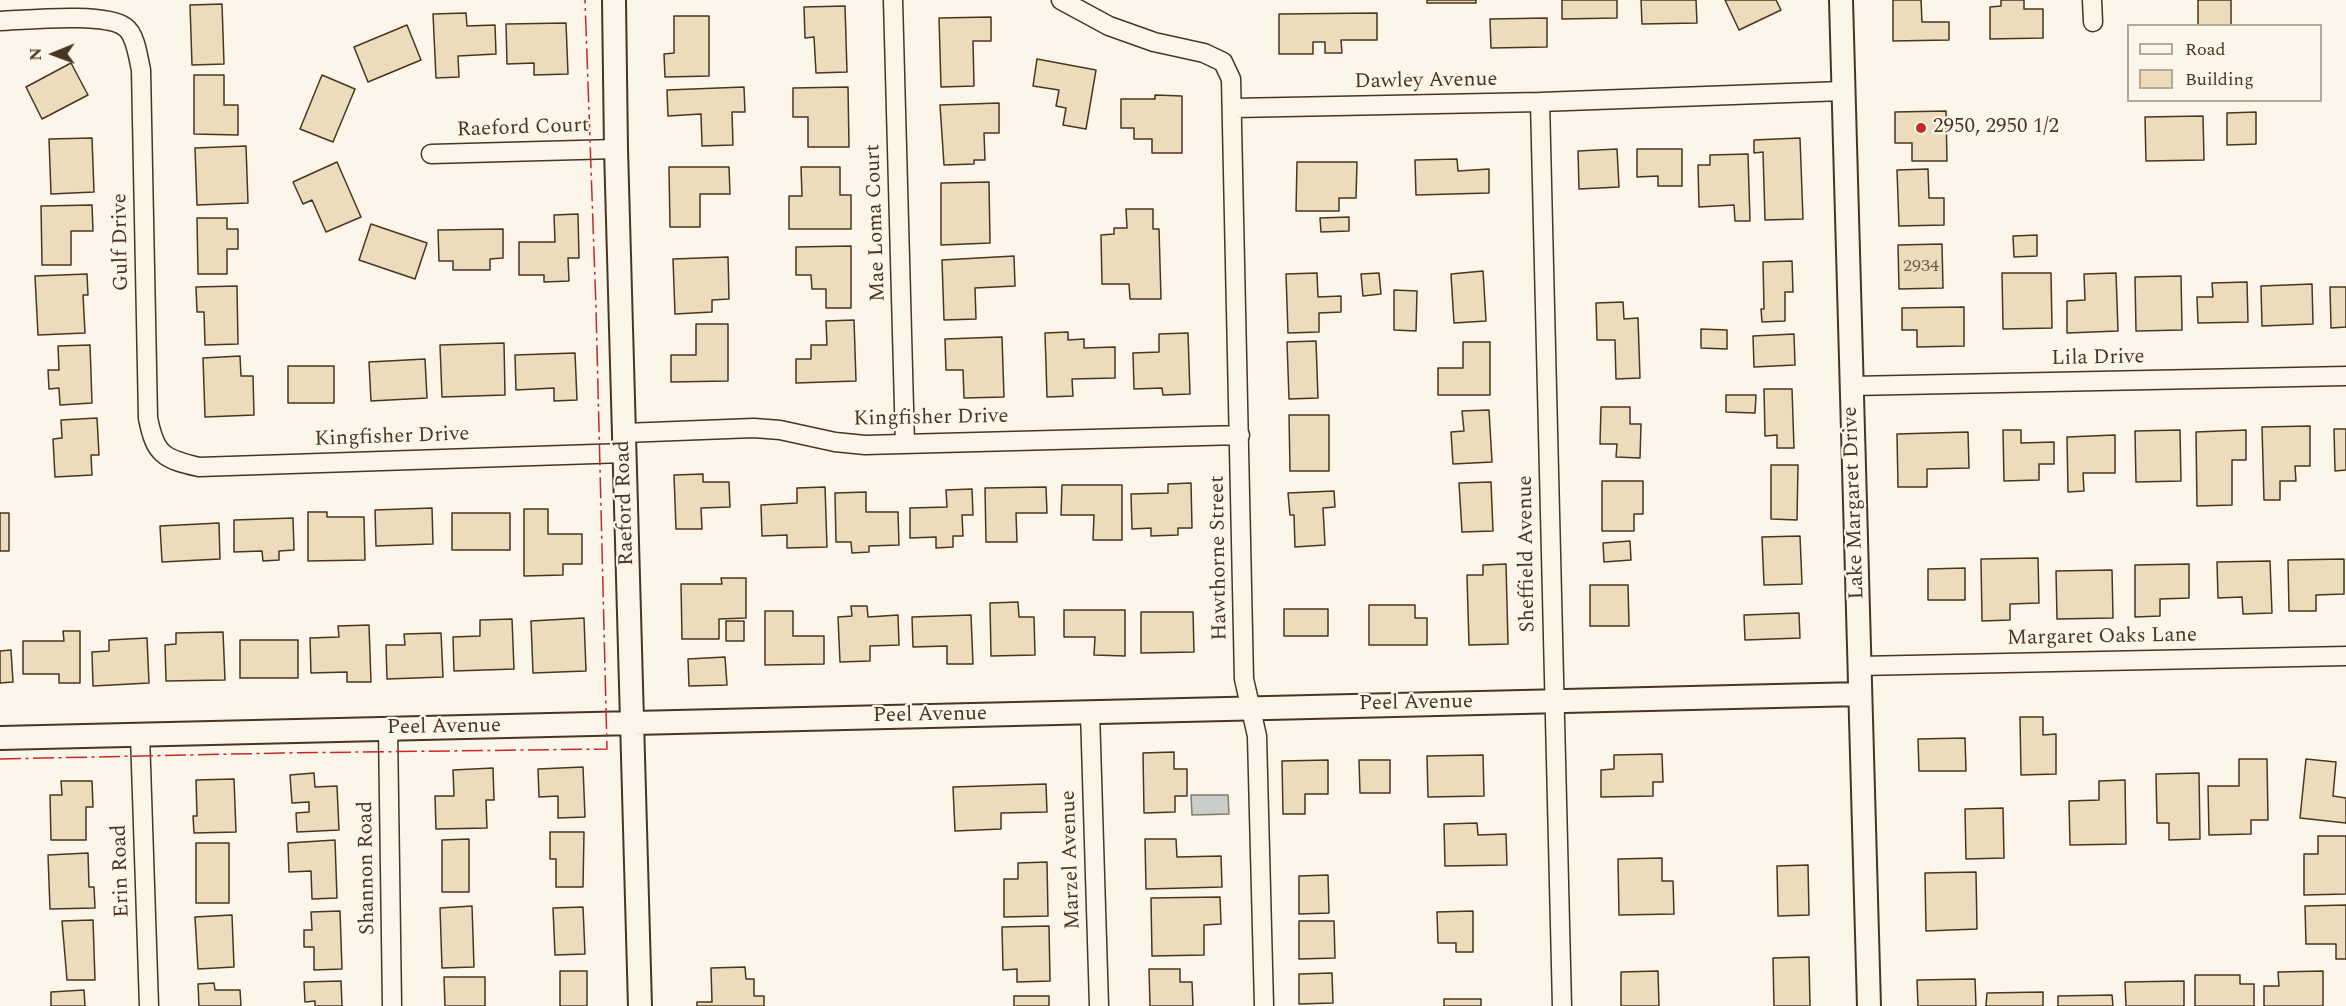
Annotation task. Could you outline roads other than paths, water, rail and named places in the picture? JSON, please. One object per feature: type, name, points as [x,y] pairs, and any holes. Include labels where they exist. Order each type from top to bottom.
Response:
[{"type":"street","name":"Raeford Road","points":[[614,0],[616,149],[640,1006]]},
{"type":"street","name":"Mae Loma Court","points":[[893,0],[905,444]]},
{"type":"street","points":[[1061,0],[1109,26],[1154,42],[1204,52],[1223,62],[1231,79],[1233,108]]},
{"type":"street","name":"Lake Margaret Drive","points":[[1841,0],[1869,1006]]},
{"type":"street","points":[[2092,0],[2093,21]]},
{"type":"street","name":"Gulf Drive","points":[[0,21],[92,19],[112,22],[126,28],[135,44],[141,70],[148,418],[153,441],[162,454]]},
{"type":"street","name":"Dawley Avenue","points":[[1233,108],[1540,102],[1843,91]]},
{"type":"street","name":"Sheffield Avenue","points":[[1540,102],[1562,1006]]},
{"type":"street","name":"Hawthorne Street","points":[[1233,108],[1245,679],[1257,736],[1264,1006]]},
{"type":"street","name":"Raeford Court","points":[[431,154],[616,149]]},
{"type":"street","name":"Lila Drive","points":[[1852,386],[2346,376]]},
{"type":"street","name":"Kingfisher Drive","points":[[162,454],[180,463],[199,467],[625,443],[754,428],[780,430],[835,442],[865,445],[1240,435]]},
{"type":"street","name":"Margaret Oaks Lane","points":[[1859,666],[2346,656]]},
{"type":"street","name":"Peel Avenue","points":[[0,738],[1860,694]]},
{"type":"street","name":"Marzel Avenue","points":[[1090,712],[1099,1006]]},
{"type":"street","name":"Shannon Road","points":[[388,729],[392,1006]]},
{"type":"street","name":"Erin Road","points":[[140,735],[149,1006]]},
{"type":"place","name":"2950, 2950 1/2","points":[[1921,128]]}]
